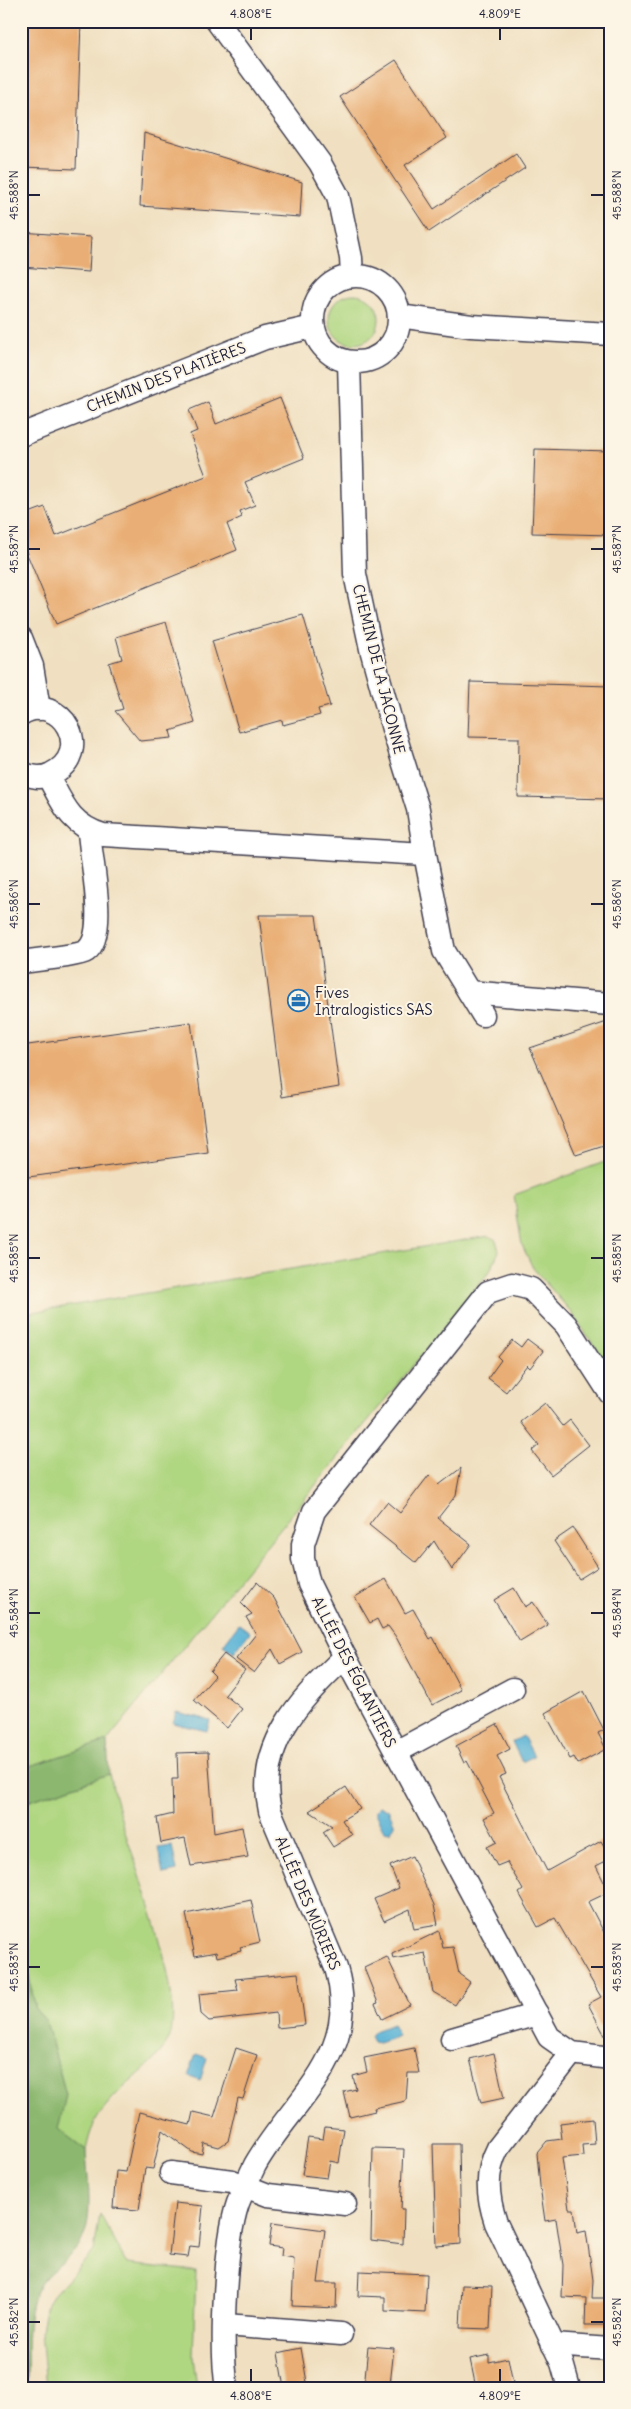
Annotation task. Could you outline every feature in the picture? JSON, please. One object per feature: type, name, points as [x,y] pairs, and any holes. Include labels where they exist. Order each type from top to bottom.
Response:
[{"type":"street","points":[[217,21],[320,163],[338,196],[351,258],[352,276]]},
{"type":"street","points":[[352,276],[366,277],[384,286],[396,303],[399,316],[397,331],[390,345],[379,356],[365,361],[349,362],[330,354],[322,346],[313,327],[313,311],[323,291],[331,283],[352,276]]},
{"type":"street","points":[[399,316],[471,326],[610,334]]},
{"type":"street","name":"CHEMIN DES PLATIÈRES","points":[[21,435],[265,338],[313,327]]},
{"type":"street","name":"CHEMIN DE LA JACONNE","points":[[349,362],[355,574],[371,649],[392,729],[418,809],[444,952],[483,1014]]},
{"type":"street","points":[[21,638],[32,666],[30,711],[49,710],[66,723],[73,743],[66,764],[48,776],[36,777],[21,772]]},
{"type":"street","points":[[48,776],[67,811],[77,823],[103,835],[425,854]]},
{"type":"street","points":[[21,962],[85,952],[95,942],[98,908],[89,830]]},
{"type":"street","points":[[469,992],[610,1004]]},
{"type":"street","name":"ALLÉE DES ÉGLANTIERS","points":[[610,1392],[566,1325],[531,1289],[512,1284],[496,1288],[488,1292],[481,1300],[314,1511],[303,1544],[305,1571],[309,1584],[345,1657],[549,2037],[572,2053],[610,2058]]},
{"type":"street","name":"ALLÉE DES MÛRIERS","points":[[227,2388],[225,2325],[231,2246],[238,2205],[255,2165],[329,2061],[338,2036],[342,2016],[340,1982],[312,1907],[275,1826],[266,1785],[271,1754],[278,1734],[319,1681],[345,1657]]},
{"type":"street","points":[[396,1752],[512,1689]]},
{"type":"street","points":[[452,2039],[537,2014]]},
{"type":"street","points":[[569,2388],[565,2370],[496,2223],[491,2207],[488,2176],[491,2163],[498,2148],[572,2053]]},
{"type":"street","points":[[171,2174],[232,2181],[268,2195],[344,2204]]},
{"type":"street","points":[[225,2325],[341,2334]]},
{"type":"street","points":[[553,2345],[610,2349]]},
{"type":"green space","points":[[349,294],[359,294],[372,301],[379,314],[379,324],[372,337],[359,344],[349,344],[340,340],[333,333],[329,324],[329,314],[333,305],[340,298]]},
{"type":"green space","points":[[610,1160],[610,1369],[572,1313],[533,1268],[522,1245],[514,1195]]},
{"type":"green space","points":[[489,1236],[496,1240],[499,1251],[490,1271],[107,1741],[21,1769],[21,1314]]},
{"type":"green space","points":[[107,1741],[109,1774],[21,1804],[21,1769]]},
{"type":"green space","points":[[109,1774],[123,1826],[159,1936],[172,1999],[172,2025],[167,2043],[159,2054],[109,2102],[101,2113],[91,2131],[86,2150],[57,2129],[66,2095],[46,2021],[36,2010],[21,1940],[21,1804]]},
{"type":"green space","points":[[21,1940],[36,2010],[46,2021],[66,2095],[58,2129],[86,2150],[89,2188],[87,2227],[83,2239],[77,2248],[41,2283],[33,2300],[27,2337],[27,2388],[21,2388]]},
{"type":"green space","points":[[100,2214],[127,2264],[196,2271],[193,2357],[197,2388],[46,2388],[41,2331],[45,2308],[53,2295],[94,2251]]},
{"type":"water","points":[[239,1624],[250,1632],[234,1653],[223,1645]]},
{"type":"water","points":[[176,1712],[210,1720],[207,1731],[173,1723]]},
{"type":"water","points":[[523,1736],[534,1756],[522,1762],[512,1742]]},
{"type":"water","points":[[380,1806],[388,1809],[395,1825],[390,1832],[384,1831],[376,1815],[376,1810]]},
{"type":"water","points":[[172,1846],[177,1871],[163,1874],[158,1848]]},
{"type":"water","points":[[393,2024],[398,2036],[379,2043],[373,2042],[370,2036],[374,2031]]},
{"type":"water","points":[[196,2054],[207,2058],[200,2081],[188,2076]]},
{"type":"building","points":[[21,21],[81,21],[76,169],[21,167]]},
{"type":"building","points":[[396,60],[447,138],[405,165],[434,209],[516,154],[525,168],[429,232],[340,97]]},
{"type":"building","points":[[144,133],[302,182],[300,217],[140,206]]},
{"type":"building","points":[[21,232],[91,237],[89,272],[21,267]]},
{"type":"building","points":[[280,398],[304,458],[245,482],[255,505],[240,511],[242,517],[227,524],[237,550],[56,624],[25,549],[21,551],[21,516],[45,507],[56,536],[206,476],[190,434],[197,431],[189,410],[208,402],[216,424]]},
{"type":"building","points":[[535,449],[610,451],[610,535],[532,533]]},
{"type":"building","points":[[303,615],[330,706],[318,709],[320,715],[283,725],[282,720],[239,732],[212,641]]},
{"type":"building","points":[[166,622],[195,723],[170,731],[172,738],[140,741],[115,711],[123,709],[109,663],[122,659],[116,637]]},
{"type":"building","points":[[470,682],[610,686],[610,799],[518,797],[519,738],[468,737]]},
{"type":"building","name":"Fives Intralogistics SAS","points":[[259,915],[316,915],[339,1087],[282,1097]]},
{"type":"building","points":[[610,1021],[610,1144],[576,1155],[530,1048]]},
{"type":"building","points":[[191,1022],[208,1153],[21,1178],[21,1046]]},
{"type":"building","points":[[527,1339],[543,1351],[530,1368],[527,1365],[506,1392],[488,1378],[501,1360],[498,1357],[512,1340],[521,1347]]},
{"type":"building","points":[[545,1403],[563,1426],[570,1420],[589,1445],[551,1475],[532,1451],[539,1445],[521,1422]]},
{"type":"building","points":[[461,1468],[456,1495],[438,1518],[471,1544],[452,1570],[434,1541],[416,1563],[369,1525],[387,1502],[400,1513],[429,1475],[439,1485]]},
{"type":"building","points":[[573,1528],[598,1567],[579,1579],[554,1541]]},
{"type":"building","points":[[386,1579],[405,1613],[413,1609],[430,1639],[433,1637],[461,1690],[432,1705],[396,1637],[388,1626],[382,1629],[377,1619],[370,1623],[355,1597]]},
{"type":"building","points":[[257,1582],[274,1598],[302,1652],[280,1664],[272,1649],[254,1673],[236,1659],[256,1634],[246,1617],[252,1614],[241,1603]]},
{"type":"building","points":[[514,1588],[525,1607],[533,1602],[548,1625],[520,1642],[494,1600]]},
{"type":"building","points":[[224,1654],[245,1670],[225,1695],[242,1709],[227,1728],[194,1700],[215,1676],[210,1671]]},
{"type":"building","points":[[584,1691],[604,1730],[598,1733],[606,1749],[578,1764],[574,1757],[570,1759],[545,1713]]},
{"type":"building","points":[[497,1724],[510,1749],[497,1756],[506,1774],[499,1777],[547,1871],[601,1841],[610,1856],[610,1859],[596,1866],[609,1892],[588,1902],[610,1944],[610,2045],[588,2004],[601,1997],[555,1918],[538,1927],[519,1893],[523,1890],[507,1862],[497,1866],[487,1847],[497,1842],[484,1818],[494,1813],[467,1761],[464,1763],[456,1746]]},
{"type":"building","points":[[208,1752],[214,1833],[242,1827],[248,1857],[191,1866],[185,1838],[161,1843],[157,1818],[173,1814],[172,1779],[178,1779],[177,1753]]},
{"type":"building","points":[[346,1787],[360,1809],[342,1820],[352,1835],[333,1847],[323,1832],[332,1826],[309,1811]]},
{"type":"building","points":[[412,1856],[434,1905],[438,1925],[414,1929],[410,1909],[384,1921],[374,1899],[399,1888],[390,1866]]},
{"type":"building","points":[[251,1900],[260,1942],[240,1947],[241,1951],[217,1957],[216,1952],[195,1956],[186,1914]]},
{"type":"building","points":[[439,1931],[443,1948],[453,1947],[459,1974],[470,1982],[455,2005],[433,1992],[425,1953],[393,1959],[392,1954]]},
{"type":"building","points":[[387,1957],[410,2005],[382,2019],[375,2004],[378,2003],[364,1968]]},
{"type":"building","points":[[298,1973],[305,2025],[277,2028],[276,2013],[209,2021],[201,2014],[199,1994],[238,1990],[235,1979]]},
{"type":"building","points":[[236,2048],[257,2055],[243,2099],[238,2098],[228,2141],[219,2147],[204,2143],[202,2154],[192,2152],[162,2130],[153,2169],[145,2168],[139,2210],[113,2208],[116,2171],[126,2172],[139,2112],[190,2125],[193,2112],[214,2117]]},
{"type":"building","points":[[414,2048],[419,2073],[408,2073],[406,2101],[374,2108],[375,2111],[350,2117],[344,2092],[356,2089],[353,2076],[367,2072],[364,2058]]},
{"type":"building","points":[[494,2053],[504,2098],[481,2103],[470,2059]]},
{"type":"building","points":[[593,2119],[595,2144],[582,2145],[583,2156],[562,2158],[569,2209],[574,2209],[577,2233],[586,2231],[593,2280],[592,2298],[610,2298],[610,2325],[585,2325],[586,2298],[562,2297],[563,2265],[556,2219],[545,2221],[537,2153],[547,2141],[562,2139],[560,2123]]},
{"type":"building","points":[[325,2127],[344,2129],[339,2163],[330,2161],[327,2178],[302,2175],[308,2137],[323,2139]]},
{"type":"building","points":[[433,2144],[459,2144],[461,2244],[436,2246]]},
{"type":"building","points":[[373,2148],[404,2149],[401,2209],[404,2209],[403,2244],[371,2240]]},
{"type":"building","points":[[175,2203],[203,2206],[199,2247],[190,2246],[188,2257],[169,2255]]},
{"type":"building","points":[[272,2223],[325,2230],[318,2283],[337,2283],[336,2308],[292,2306],[294,2258],[281,2256],[282,2248],[269,2246]]},
{"type":"building","points":[[359,2271],[427,2274],[425,2313],[385,2311],[385,2297],[358,2296]]},
{"type":"building","points":[[462,2285],[492,2286],[490,2329],[460,2328]]},
{"type":"building","points":[[368,2346],[394,2348],[390,2385],[364,2388]]},
{"type":"building","points":[[301,2348],[308,2388],[284,2388],[278,2353]]},
{"type":"building","points":[[489,2355],[489,2362],[508,2358],[514,2388],[476,2388],[470,2359]]},
{"type":"place","name":"Fives Intralogistics SAS","points":[[299,1001]]}]
